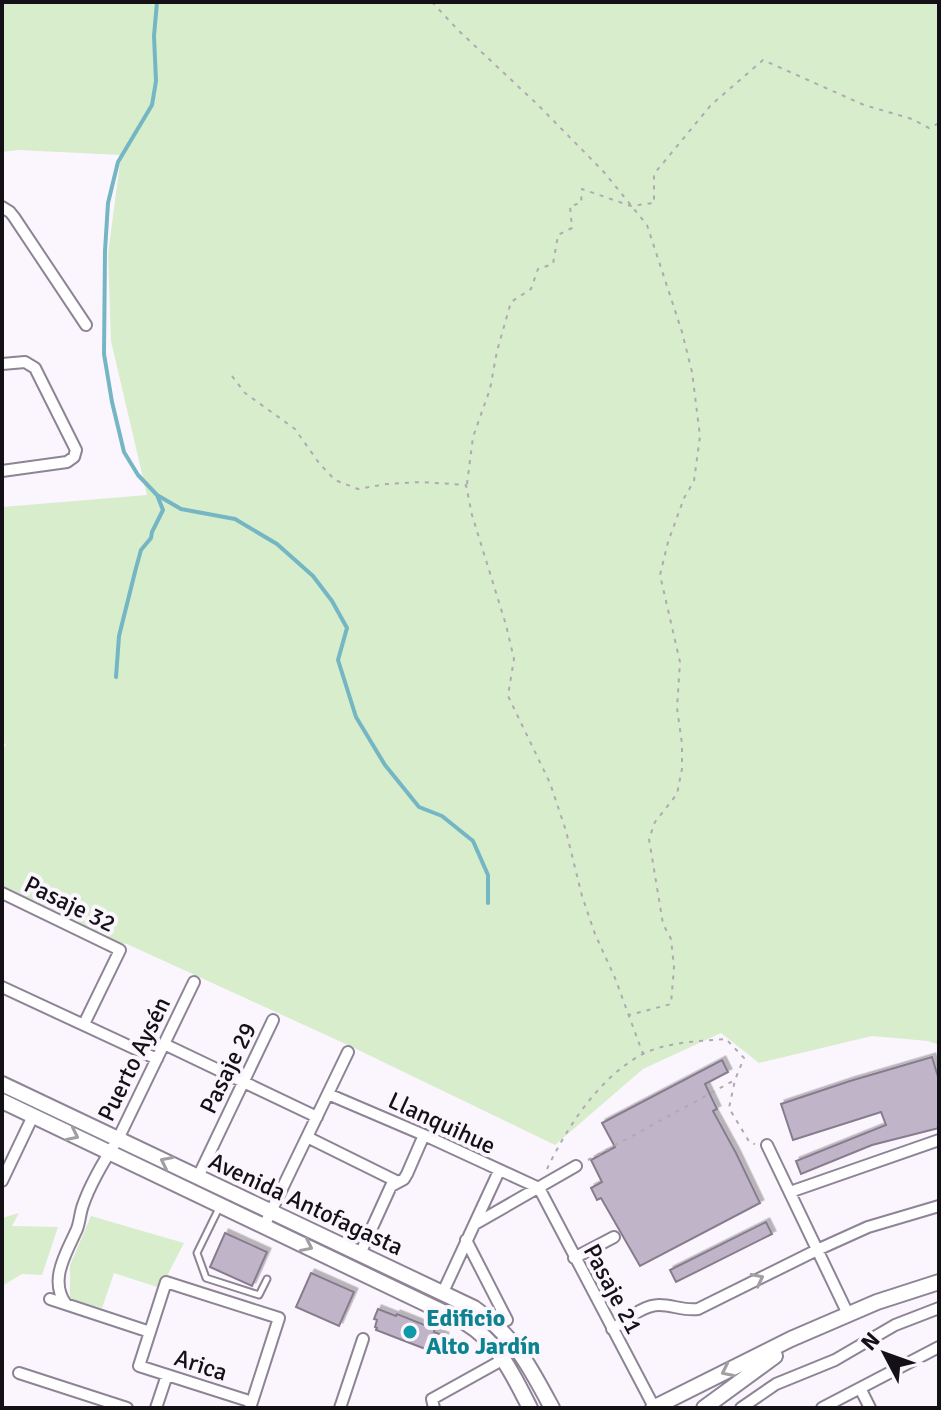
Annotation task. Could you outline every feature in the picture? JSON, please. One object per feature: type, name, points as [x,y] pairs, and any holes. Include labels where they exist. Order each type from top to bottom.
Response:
[{"type":"street","points":[[2,207],[14,217],[86,325]]},
{"type":"street","points":[[2,364],[25,362],[35,368],[76,450],[74,457],[67,462],[2,470]]},
{"type":"street","name":"Pasaje 32","points":[[2,893],[120,950],[84,1024]]},
{"type":"street","name":"Puerto Aysén","points":[[66,1304],[59,1288],[60,1266],[78,1227],[84,1203],[194,982]]},
{"type":"street","points":[[2,987],[157,1059]]},
{"type":"street","name":"Pasaje 29","points":[[198,1177],[273,1020]]},
{"type":"street","points":[[164,1044],[317,1117]]},
{"type":"street","points":[[268,1219],[348,1052]]},
{"type":"street","name":"Avenida Antofagasta","points":[[2,1084],[198,1177],[268,1219],[466,1323],[490,1340],[504,1359],[530,1408]]},
{"type":"street","name":"Llanquihue","points":[[328,1094],[539,1188]]},
{"type":"street","name":"Avenida Antofagasta","points":[[2,1101],[220,1205],[268,1219],[360,1254],[474,1308],[501,1329],[527,1362],[552,1408]]},
{"type":"street","points":[[2,1181],[33,1116]]},
{"type":"street","points":[[360,1254],[391,1186],[407,1174],[424,1135]]},
{"type":"street","points":[[307,1137],[398,1182]]},
{"type":"street","points":[[790,1192],[939,1140]]},
{"type":"street","points":[[767,1145],[848,1314]]},
{"type":"street","points":[[474,1225],[576,1166]]},
{"type":"street","points":[[443,1292],[499,1171]]},
{"type":"street","name":"Pasaje 21","points":[[539,1188],[653,1408]]},
{"type":"street","points":[[612,1329],[650,1306],[687,1311],[698,1309],[868,1227],[939,1206]]},
{"type":"street","points":[[574,1258],[614,1237]]},
{"type":"street","points":[[466,1240],[507,1320]]},
{"type":"street","points":[[50,1299],[150,1332],[166,1282],[279,1318],[251,1405]]},
{"type":"street","points":[[653,1408],[791,1339],[877,1302],[939,1282]]},
{"type":"street","points":[[741,1408],[776,1384],[835,1360],[895,1325],[939,1308]]},
{"type":"street","points":[[704,1408],[772,1357],[823,1326]]},
{"type":"street","name":"Arica","points":[[150,1332],[139,1366],[251,1405]]},
{"type":"street","points":[[340,1408],[363,1339]]},
{"type":"street","points":[[822,1408],[842,1403],[860,1388],[939,1347]]},
{"type":"street","points":[[432,1405],[504,1359]]},
{"type":"street","points":[[19,1373],[127,1408]]},
{"type":"street","points":[[156,1408],[167,1375]]},
{"type":"street","points":[[432,1405],[437,1382]]},
{"type":"street","points":[[860,1388],[870,1408]]},
{"type":"lane","points":[[220,1205],[197,1253],[206,1278],[259,1295],[267,1279]]},
{"type":"path","points":[[432,2],[603,171],[647,225],[678,318],[692,372],[700,436],[694,481],[684,498],[668,542],[660,575],[680,662],[677,708],[682,769],[677,794],[655,822],[649,839],[663,924],[671,939],[674,967],[671,1004],[629,1015]]},
{"type":"path","points":[[643,1054],[582,896],[550,783],[508,696],[514,659],[466,485],[473,437],[490,389],[511,302],[531,289],[538,269],[553,264],[558,235],[572,228],[570,206],[581,203],[582,189],[631,206],[654,203],[654,174],[711,105],[763,60],[864,105],[912,119],[929,128],[939,123]]},
{"type":"path","points":[[232,376],[245,393],[295,429],[335,480],[358,489],[421,482],[466,485]]},
{"type":"path","points":[[539,1188],[551,1160],[596,1090],[643,1054],[681,1043],[726,1039],[744,1058],[729,1108],[750,1143],[767,1145]]},
{"type":"path","points":[[576,1166],[735,1080]]},
{"type":"green space","points":[[2,2],[939,2],[939,1045],[928,1041],[872,1036],[759,1063],[721,1033],[643,1069],[555,1145],[350,1046],[127,944],[115,942],[2,887],[2,749],[6,745],[2,742],[2,507],[147,495],[111,341],[108,254],[121,155],[18,150],[2,152]]},
{"type":"green space","points":[[19,1213],[12,1226],[58,1227],[42,1275],[22,1274],[2,1286],[2,1218]]},
{"type":"green space","points":[[91,1216],[184,1243],[167,1276],[157,1287],[114,1273],[102,1308],[70,1299],[70,1265]]},
{"type":"building","points":[[932,1057],[939,1080],[939,1128],[872,1145],[801,1174],[796,1161],[886,1125],[881,1112],[793,1140],[781,1104]]},
{"type":"building","points":[[722,1060],[728,1072],[705,1084],[717,1109],[713,1111],[760,1203],[640,1266],[601,1198],[597,1200],[591,1188],[602,1182],[591,1160],[615,1147],[602,1123]]},
{"type":"building","points":[[766,1222],[772,1234],[676,1282],[670,1270]]},
{"type":"building","points":[[225,1233],[267,1252],[252,1286],[210,1267]]},
{"type":"building","points":[[311,1273],[354,1292],[339,1326],[296,1307]]},
{"type":"building","name":"Edificio Alto Jardín","points":[[378,1309],[435,1329],[434,1332],[445,1336],[440,1349],[435,1355],[376,1330],[377,1320],[374,1319]]},
{"type":"waterway","points":[[157,2],[154,36],[156,81],[152,105],[118,162],[108,203],[104,354],[124,452],[138,475],[157,495],[181,509],[235,519],[277,544],[313,576],[347,628],[338,660],[356,717],[385,765],[419,807],[442,816],[473,841],[488,875],[488,903]]},
{"type":"waterway","points":[[116,677],[119,636],[141,550],[151,538],[163,510],[157,495]]},
{"type":"place","name":"Edificio Alto Jardín","points":[[410,1332]]}]
